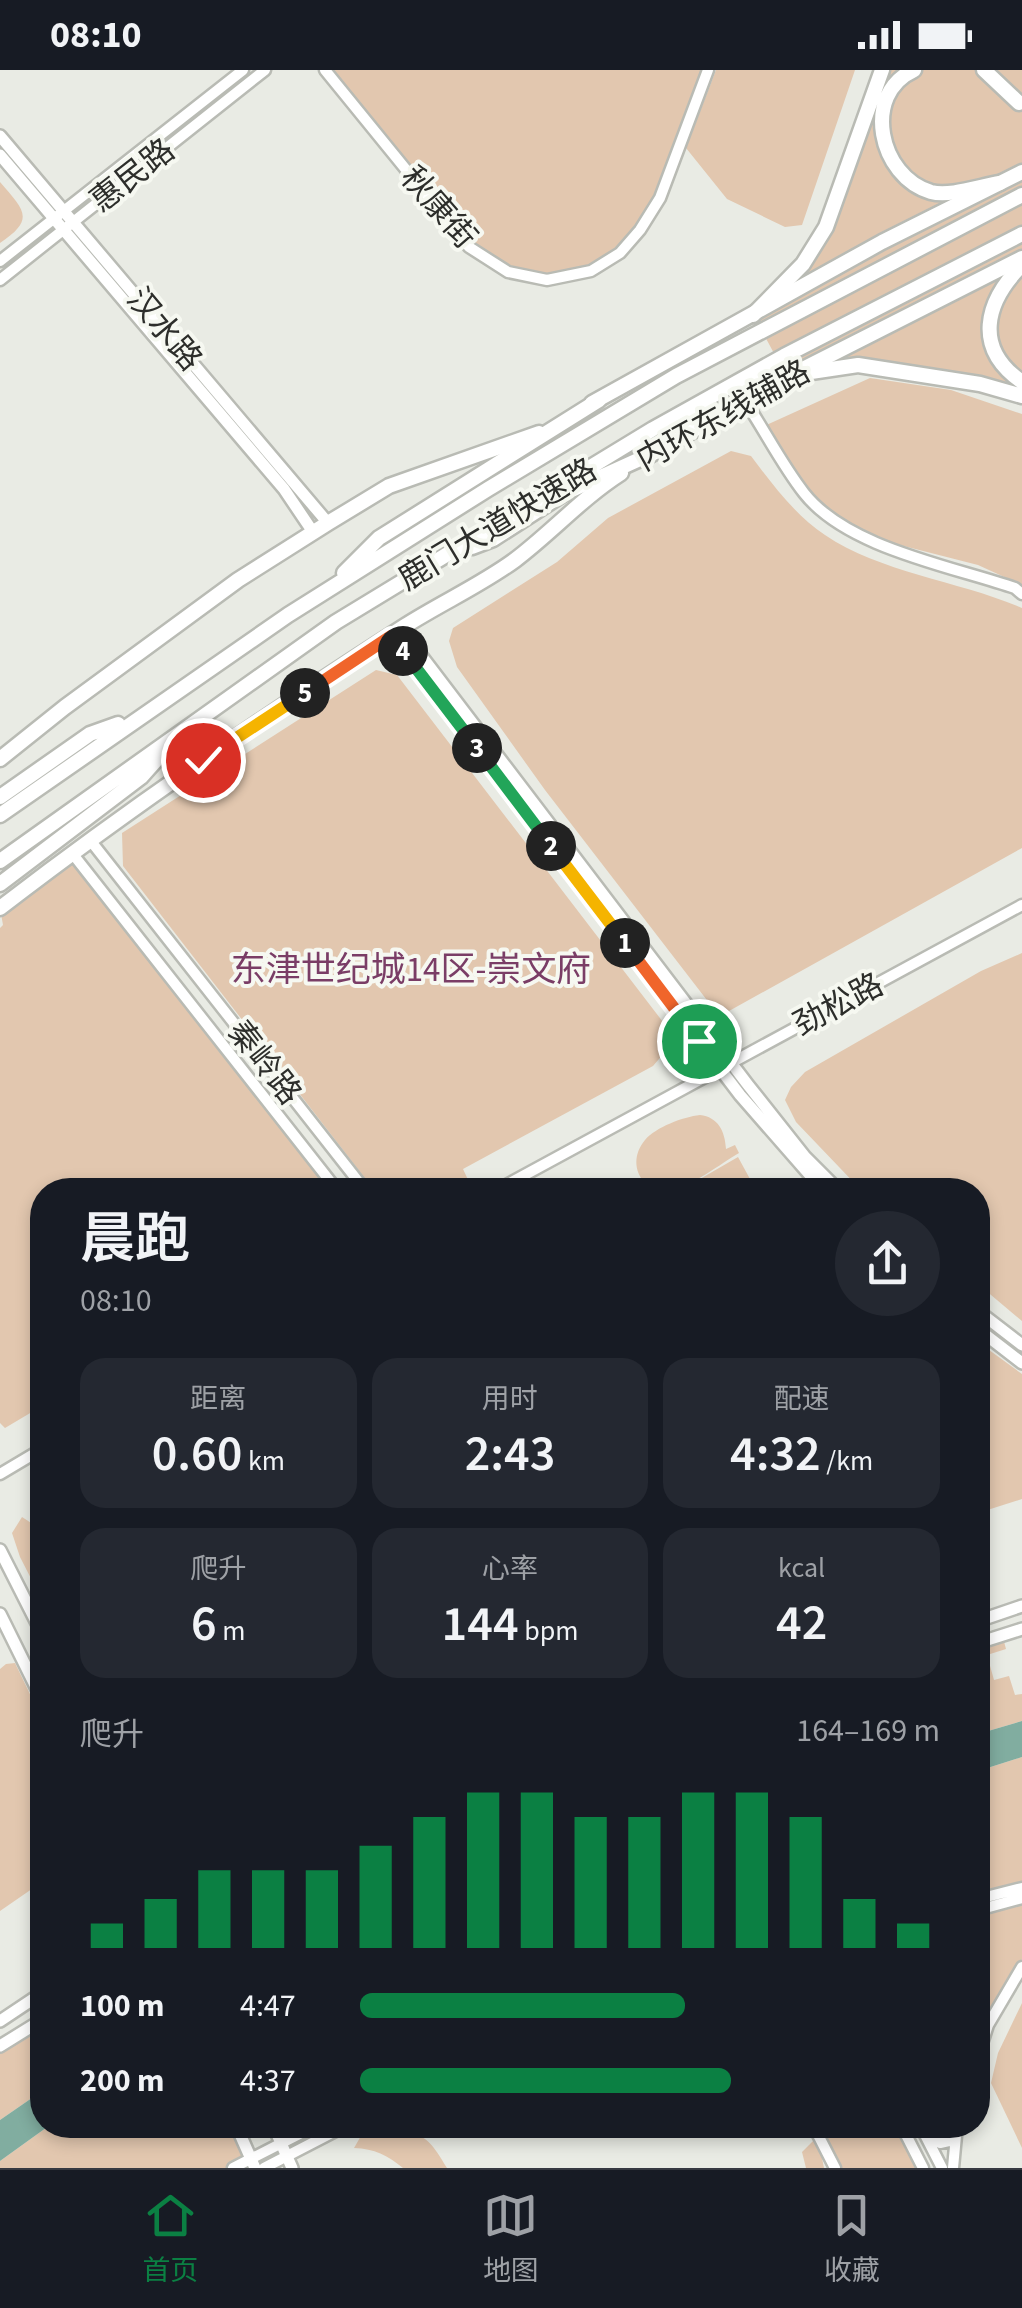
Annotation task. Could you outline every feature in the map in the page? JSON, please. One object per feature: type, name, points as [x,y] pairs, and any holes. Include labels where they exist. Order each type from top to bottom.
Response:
[{"type":"main road","points":[[754,314],[804,264],[826,226],[882,70]]},
{"type":"main road","points":[[914,70],[906,74],[884,110],[886,153],[900,174],[936,194],[1000,183]]},
{"type":"main road","points":[[984,70],[1021,105]]},
{"type":"main road","points":[[1001,70],[1021,105]]},
{"type":"main road","name":"汉水路","points":[[0,136],[284,489],[313,532]]},
{"type":"main road","name":"汉水路","points":[[0,155],[59,214]]},
{"type":"main road","points":[[0,759],[207,603],[388,486],[537,434],[882,242],[1022,172]]},
{"type":"main road","name":"鹿门大道快速路","points":[[0,815],[324,592],[488,488],[676,376],[1022,196]]},
{"type":"main road","name":"汉水路","points":[[68,225],[328,522]]},
{"type":"main road","name":"鹿门大道快速路","points":[[0,861],[324,630],[430,564],[736,382],[1022,234]]},
{"type":"main road","points":[[1022,262],[1001,286],[991,310],[991,343],[1004,370],[1022,382]]},
{"type":"main road","name":"内环东线辅路","points":[[0,908],[203,760],[396,632],[515,560],[596,489],[651,454],[791,375],[1022,262]]},
{"type":"main road","points":[[791,375],[858,365],[980,384],[1022,396]]},
{"type":"main road","points":[[324,592],[379,538],[599,400]]},
{"type":"main road","points":[[430,564],[493,538],[563,494],[651,454]]},
{"type":"main road","points":[[396,632],[813,1178]]},
{"type":"main road","points":[[0,797],[90,734],[138,717]]},
{"type":"main road","points":[[0,884],[141,776],[188,726]]},
{"type":"main road","points":[[724,1065],[826,1178]]},
{"type":"main road","points":[[990,1321],[1022,1345]]},
{"type":"main road","points":[[990,1339],[1022,1363]]},
{"type":"main road","points":[[0,1550],[30,1609]]},
{"type":"main road","points":[[990,1617],[1022,1606]]},
{"type":"main road","points":[[0,1614],[30,1675]]},
{"type":"main road","points":[[990,1639],[1022,1629]]},
{"type":"main road","points":[[0,2021],[30,2002]]},
{"type":"main road","points":[[0,2046],[30,2027]]},
{"type":"main road","points":[[242,2138],[253,2163]]},
{"type":"main road","points":[[278,2138],[289,2162]]},
{"type":"street","name":"惠民路","points":[[0,260],[243,70]]},
{"type":"street","name":"惠民路","points":[[0,280],[265,70]]},
{"type":"street","name":"秋康街","points":[[325,70],[469,248],[508,272],[546,280],[591,272],[620,253],[640,230],[660,198],[708,70]]},
{"type":"street","points":[[745,401],[805,496],[851,533],[1022,594]]},
{"type":"street","name":"秦岭路","points":[[90,840],[356,1178]]},
{"type":"street","name":"秦岭路","points":[[72,853],[328,1178]]},
{"type":"street","name":"劲松路","points":[[519,1178],[1022,905]]},
{"type":"street","points":[[0,1474],[30,1457]]},
{"type":"street","points":[[990,1896],[1022,1888]]},
{"type":"street","points":[[990,1907],[1022,1898]]},
{"type":"street","points":[[990,2023],[1022,1968]]},
{"type":"street","points":[[233,2168],[253,2163],[289,2138]]},
{"type":"street","points":[[264,2168],[289,2162],[327,2138]]},
{"type":"street","points":[[816,2138],[831,2168]]},
{"type":"street","points":[[908,2138],[923,2168]]},
{"type":"street","points":[[927,2138],[942,2168]]},
{"type":"street","points":[[953,2168],[955,2138]]},
{"type":"shaded area","points":[[325,70],[708,70],[660,198],[640,230],[591,271],[547,280],[508,272],[469,247]]},
{"type":"shaded area","points":[[716,70],[855,70],[802,225],[785,227],[727,199],[686,148]]},
{"type":"shaded area","points":[[887,70],[1022,70],[1022,389],[935,369],[870,361],[784,372],[755,318],[825,239],[866,140]]},
{"type":"shaded area","points":[[0,182],[20,207],[22,221],[0,243]]},
{"type":"shaded area","points":[[870,378],[951,390],[1022,414],[1022,585],[978,565],[884,541],[854,528],[812,495],[762,427]]},
{"type":"shaded area","points":[[731,451],[751,456],[804,518],[847,548],[896,568],[1022,608],[1022,848],[729,1011],[713,1008],[545,790],[457,667],[449,641],[453,628],[557,562],[608,518]]},
{"type":"shaded area","points":[[376,670],[397,675],[676,1039],[653,1066],[463,1169],[467,1178],[365,1178],[123,866],[122,833]]},
{"type":"shaded area","points":[[72,853],[328,1178],[30,1178],[30,1413],[5,1428],[0,1423],[0,908]]},
{"type":"shaded area","points":[[1022,953],[1022,1321],[990,1294],[990,1178],[850,1178],[796,1122],[785,1100],[805,1072],[981,971]]},
{"type":"shaded area","points":[[700,1115],[712,1119],[724,1136],[726,1149],[735,1145],[739,1153],[700,1178],[641,1178],[637,1159],[645,1140],[670,1123]]},
{"type":"shaded area","points":[[738,1157],[749,1178],[702,1178]]},
{"type":"shaded area","points":[[990,1351],[1022,1374],[1022,1499],[990,1509]]},
{"type":"shaded area","points":[[22,1517],[30,1522],[30,1577],[20,1557],[12,1533]]},
{"type":"shaded area","points":[[1002,1634],[1006,1649],[990,1654],[990,1638]]},
{"type":"shaded area","points":[[15,1663],[30,1694],[30,1890],[0,1911],[0,1669]]},
{"type":"shaded area","points":[[990,1666],[994,1680],[1009,1676],[1015,1695],[1022,1694],[1022,1721],[990,1730]]},
{"type":"shaded area","points":[[1022,1721],[1022,1757],[990,1767],[990,1730]]},
{"type":"shaded area","points":[[1022,1757],[1022,1888],[990,1896],[990,1767]]},
{"type":"shaded area","points":[[1022,1901],[1022,1959],[990,2022],[990,1912]]},
{"type":"shaded area","points":[[1022,2003],[1022,2148],[991,2083],[998,2053]]},
{"type":"shaded area","points":[[30,2027],[30,2099],[0,2120],[0,2046]]},
{"type":"shaded area","points":[[30,2099],[32,2138],[0,2161],[0,2120]]},
{"type":"shaded area","points":[[32,2138],[242,2138],[251,2157],[233,2168],[0,2168],[0,2161]]},
{"type":"shaded area","points":[[360,2138],[423,2138],[447,2168],[403,2168],[380,2154],[354,2148]]},
{"type":"shaded area","points":[[906,2138],[921,2168],[828,2168],[822,2158],[824,2168],[806,2168],[802,2152],[814,2140]]},
{"type":"district","name":"东津世纪城14区-崇文府","points":[[411,969]]},
{"type":"route","points":[[203,760],[391,636],[699,1041]]}]
